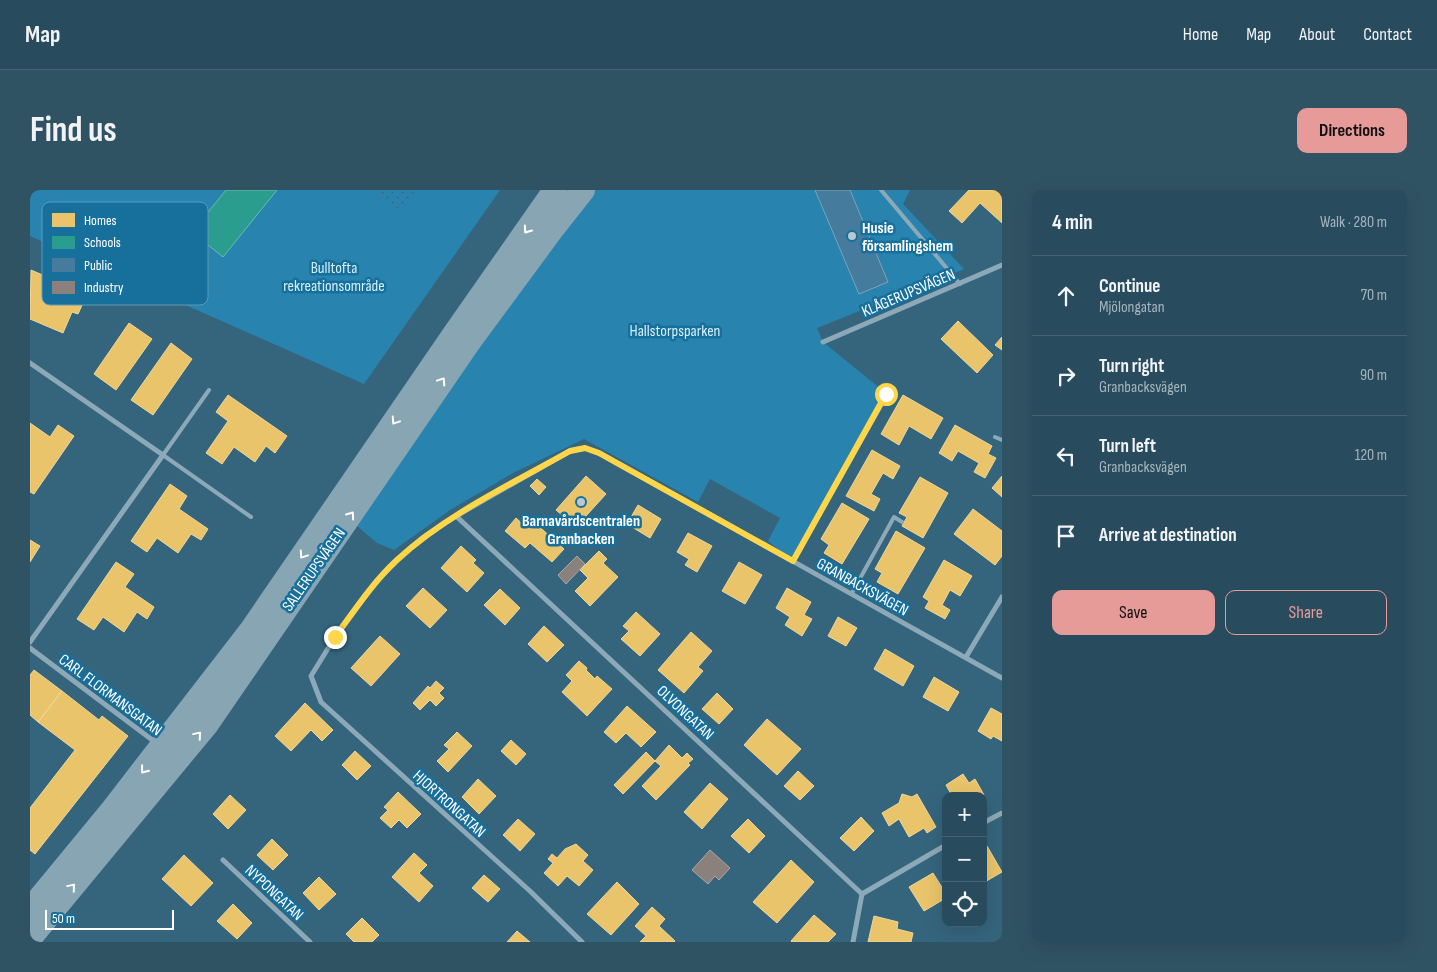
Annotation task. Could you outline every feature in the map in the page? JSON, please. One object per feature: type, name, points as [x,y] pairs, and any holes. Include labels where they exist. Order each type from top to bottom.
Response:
[{"type":"main road","name":"SALLERUPSVÄGEN","points":[[30,938],[170,753],[252,629],[555,190]]},
{"type":"main road","name":"SALLERUPSVÄGEN","points":[[30,910],[113,809],[170,753],[207,724],[469,342],[583,190]]},
{"type":"street","name":"KLÅGERUPSVÄGEN","points":[[823,342],[1002,265]]},
{"type":"street","points":[[30,363],[163,455],[30,642]]},
{"type":"street","points":[[793,561],[886,394]]},
{"type":"street","name":"GRANBACKSVÄGEN","points":[[311,676],[335,637],[376,582],[422,538],[456,516],[570,451],[585,448],[599,453],[676,494],[1002,678]]},
{"type":"street","name":"OLVONGATAN","points":[[456,516],[862,894]]},
{"type":"street","points":[[966,657],[1002,597]]},
{"type":"street","name":"CARL FLORMANSGATAN","points":[[30,648],[170,753]]},
{"type":"street","name":"HJORTRONGATAN","points":[[311,676],[321,702],[531,892],[582,942]]},
{"type":"street","points":[[987,821],[1002,812]]},
{"type":"street","points":[[854,942],[862,894],[942,847]]},
{"type":"street","name":"NYPONGATAN","points":[[223,860],[310,942]]},
{"type":"lane","points":[[881,190],[960,284]]},
{"type":"lane","points":[[209,390],[163,455],[251,517]]},
{"type":"lane","points":[[996,437],[1002,440]]},
{"type":"lane","points":[[852,593],[894,517],[902,522]]},
{"type":"green space","name":"Bulltofta rekreationsområde","points":[[30,190],[500,190],[364,384],[186,305],[208,305],[208,202],[42,202],[42,241],[30,236]]},
{"type":"green space","points":[[371,190],[415,190],[399,213]]},
{"type":"green space","name":"Hallstorpsparken","points":[[592,190],[910,190],[903,204],[964,269],[817,328],[823,342],[887,394],[793,561],[768,541],[780,518],[710,479],[698,502],[584,439],[513,473],[450,510],[394,550],[377,543],[357,526],[527,273]]},
{"type":"building: Homes","points":[[969,190],[1002,190],[1002,223],[980,203],[962,223],[949,211]]},
{"type":"building: Homes","points":[[31,270],[42,275],[42,305],[82,305],[78,314],[72,312],[63,333],[30,319]]},
{"type":"building: Homes","points":[[958,321],[993,355],[977,373],[941,339]]},
{"type":"building: Homes","points":[[129,323],[152,339],[116,390],[94,374]]},
{"type":"building: Homes","points":[[1002,337],[1002,350],[995,345]]},
{"type":"building: Homes","points":[[171,343],[192,359],[153,415],[131,400]]},
{"type":"building: Homes","points":[[228,395],[287,436],[275,453],[266,446],[255,462],[234,447],[222,464],[206,453],[228,421],[216,412]]},
{"type":"building: Homes","points":[[903,395],[943,418],[931,439],[909,426],[899,445],[881,434]]},
{"type":"building: Homes","points":[[30,423],[50,437],[58,425],[74,436],[34,494],[30,492]]},
{"type":"building: Homes","points":[[955,425],[992,446],[988,454],[996,458],[985,478],[974,472],[979,463],[958,451],[952,461],[939,453]]},
{"type":"building: Homes","points":[[872,450],[900,466],[893,479],[883,473],[871,494],[880,499],[874,511],[846,496]]},
{"type":"building: Homes","name":"Barnavårdscentralen Granbacken","points":[[586,476],[606,494],[576,527],[556,510]]},
{"type":"building: Homes","points":[[1002,476],[1002,497],[992,488]]},
{"type":"building: Homes","points":[[920,477],[948,493],[923,538],[902,526],[907,517],[899,513]]},
{"type":"building: Homes","points":[[537,479],[546,487],[539,495],[530,486]]},
{"type":"building: Homes","points":[[170,484],[187,496],[179,509],[208,529],[201,540],[191,534],[178,553],[157,538],[147,552],[131,541]]},
{"type":"building: Homes","points":[[842,503],[869,519],[842,564],[824,553],[829,545],[821,539]]},
{"type":"building: Homes","points":[[638,505],[661,519],[650,538],[627,524]]},
{"type":"building: Homes","points":[[973,509],[1002,531],[1002,556],[995,565],[954,534]]},
{"type":"building: Homes","points":[[516,518],[527,528],[533,521],[564,549],[552,562],[530,543],[525,548],[505,531]]},
{"type":"building: Homes","points":[[896,531],[925,548],[898,594],[877,582],[882,573],[875,569]]},
{"type":"building: Homes","points":[[688,533],[712,546],[697,572],[685,565],[689,559],[677,552]]},
{"type":"building: Homes","points":[[30,540],[40,546],[30,562]]},
{"type":"building: Homes","points":[[461,546],[476,560],[473,563],[484,573],[467,592],[441,568]]},
{"type":"building: Homes","points":[[599,551],[607,559],[603,563],[618,577],[590,606],[575,591],[588,578],[580,570]]},
{"type":"building: Homes","points":[[944,560],[972,576],[960,596],[950,590],[942,605],[950,610],[945,619],[925,608],[929,601],[923,597]]},
{"type":"building: Homes","points":[[116,562],[134,574],[125,587],[154,607],[147,619],[137,612],[124,632],[103,617],[94,630],[77,619]]},
{"type":"building: Homes","points":[[739,562],[762,575],[745,604],[722,591]]},
{"type":"building: Homes","points":[[423,588],[447,610],[430,628],[406,606]]},
{"type":"building: Homes","points":[[787,588],[811,602],[804,615],[812,619],[802,636],[785,625],[790,617],[776,608]]},
{"type":"building: Homes","points":[[500,589],[520,608],[505,625],[484,605]]},
{"type":"building: Homes","points":[[636,612],[660,634],[640,656],[621,639],[629,631],[623,626]]},
{"type":"building: Homes","points":[[838,617],[857,628],[846,646],[828,636]]},
{"type":"building: Homes","points":[[544,626],[564,645],[547,662],[528,644]]},
{"type":"building: Homes","points":[[691,632],[712,651],[698,667],[703,671],[684,693],[658,670]]},
{"type":"building: Homes","points":[[380,636],[400,654],[371,686],[351,668]]},
{"type":"building: Homes","points":[[885,649],[914,666],[903,686],[874,669]]},
{"type":"building: Homes","points":[[579,661],[595,679],[597,676],[612,689],[587,716],[562,692],[572,681],[566,675]]},
{"type":"building: Homes","points":[[34,670],[62,691],[38,722],[30,715],[30,675]]},
{"type":"building: Homes","points":[[934,677],[959,692],[948,711],[923,697]]},
{"type":"building: Homes","points":[[436,681],[444,688],[439,693],[444,698],[436,706],[430,700],[420,710],[413,703],[428,686],[430,688]]},
{"type":"building: Homes","points":[[62,691],[99,720],[102,716],[128,736],[35,854],[30,850],[30,808],[75,750],[38,722]]},
{"type":"building: Homes","points":[[717,693],[733,709],[719,724],[702,709]]},
{"type":"building: Homes","points":[[305,703],[333,730],[322,741],[311,730],[291,751],[275,736]]},
{"type":"building: Homes","points":[[627,706],[656,732],[641,747],[626,733],[616,743],[604,732]]},
{"type":"building: Homes","points":[[991,708],[1002,714],[1002,741],[993,736],[991,739],[978,731]]},
{"type":"building: Homes","points":[[767,719],[801,749],[777,775],[744,745]]},
{"type":"building: Homes","points":[[457,732],[472,746],[448,772],[437,761],[449,749],[444,745]]},
{"type":"building: Homes","points":[[511,740],[526,754],[516,765],[501,751]]},
{"type":"building: Homes","points":[[669,745],[682,758],[687,753],[693,759],[688,763],[690,765],[656,800],[642,786],[661,766],[655,761]]},
{"type":"building: Homes","points":[[355,751],[371,766],[357,780],[342,765]]},
{"type":"building: Homes","points":[[646,752],[655,761],[623,794],[614,785]]},
{"type":"building: Homes","points":[[798,771],[814,786],[800,800],[784,786]]},
{"type":"building: Homes","points":[[963,774],[969,783],[975,779],[982,792],[950,792],[946,785]]},
{"type":"building: Homes","points":[[478,779],[496,796],[479,814],[462,797]]},
{"type":"building: Homes","points":[[710,783],[728,799],[702,829],[684,812]]},
{"type":"building: Homes","points":[[398,792],[421,814],[407,828],[399,820],[391,828],[380,818],[388,810],[384,807]]},
{"type":"building: Homes","points":[[902,794],[912,797],[917,794],[936,827],[927,833],[924,828],[909,837],[899,819],[889,826],[882,813],[899,803]]},
{"type":"building: Homes","points":[[230,795],[246,810],[228,829],[213,814]]},
{"type":"building: Homes","points":[[861,817],[874,831],[854,851],[840,838]]},
{"type":"building: Homes","points":[[518,819],[535,834],[520,851],[503,835]]},
{"type":"building: Homes","points":[[748,819],[765,836],[749,853],[731,836]]},
{"type":"building: Homes","points":[[272,839],[288,855],[273,870],[257,855]]},
{"type":"building: Homes","points":[[576,844],[588,855],[583,861],[593,870],[579,886],[567,876],[558,886],[544,873],[553,863],[548,859],[552,854],[557,858],[565,849]]},
{"type":"building: Homes","points":[[987,846],[1002,872],[987,881]]},
{"type":"building: Homes","points":[[414,853],[427,865],[419,873],[433,886],[419,902],[392,877]]},
{"type":"building: Homes","points":[[184,855],[213,883],[191,906],[162,879]]},
{"type":"building: Homes","points":[[791,860],[814,882],[777,923],[753,902]]},
{"type":"building: Homes","points":[[933,873],[942,888],[942,900],[924,911],[909,887]]},
{"type":"building: Homes","points":[[484,875],[500,889],[488,902],[472,888]]},
{"type":"building: Homes","points":[[319,877],[336,894],[319,910],[303,893]]},
{"type":"building: Homes","points":[[617,882],[639,904],[611,935],[587,914]]},
{"type":"building: Homes","points":[[233,904],[252,923],[237,939],[217,921]]},
{"type":"building: Homes","points":[[652,907],[665,919],[659,926],[674,942],[640,942],[646,936],[635,926]]},
{"type":"building: Homes","points":[[814,915],[836,934],[828,942],[792,942],[791,941]]},
{"type":"building: Homes","points":[[874,916],[898,922],[897,929],[913,933],[911,942],[868,942]]},
{"type":"building: Homes","points":[[362,918],[379,935],[372,942],[354,942],[346,934]]},
{"type":"building: Homes","points":[[517,931],[530,942],[507,942]]},
{"type":"building: Schools","points":[[226,190],[277,190],[223,257],[208,245],[208,212]]},
{"type":"building: Public","name":"Husie församlingshem","points":[[815,190],[850,190],[888,282],[859,294]]},
{"type":"building: Industry","points":[[577,556],[585,564],[566,584],[558,575]]},
{"type":"building: Industry","points":[[710,850],[730,868],[719,880],[715,876],[708,884],[692,870]]},
{"type":"place","name":"Husie församlingshem","points":[[852,236]]},
{"type":"place","name":"Barnavårdscentralen Granbacken","points":[[581,502]]},
{"type":"route","points":[[335,637],[376,582],[422,538],[456,516],[570,451],[585,448],[599,453],[676,494],[793,561],[886,394]]}]
